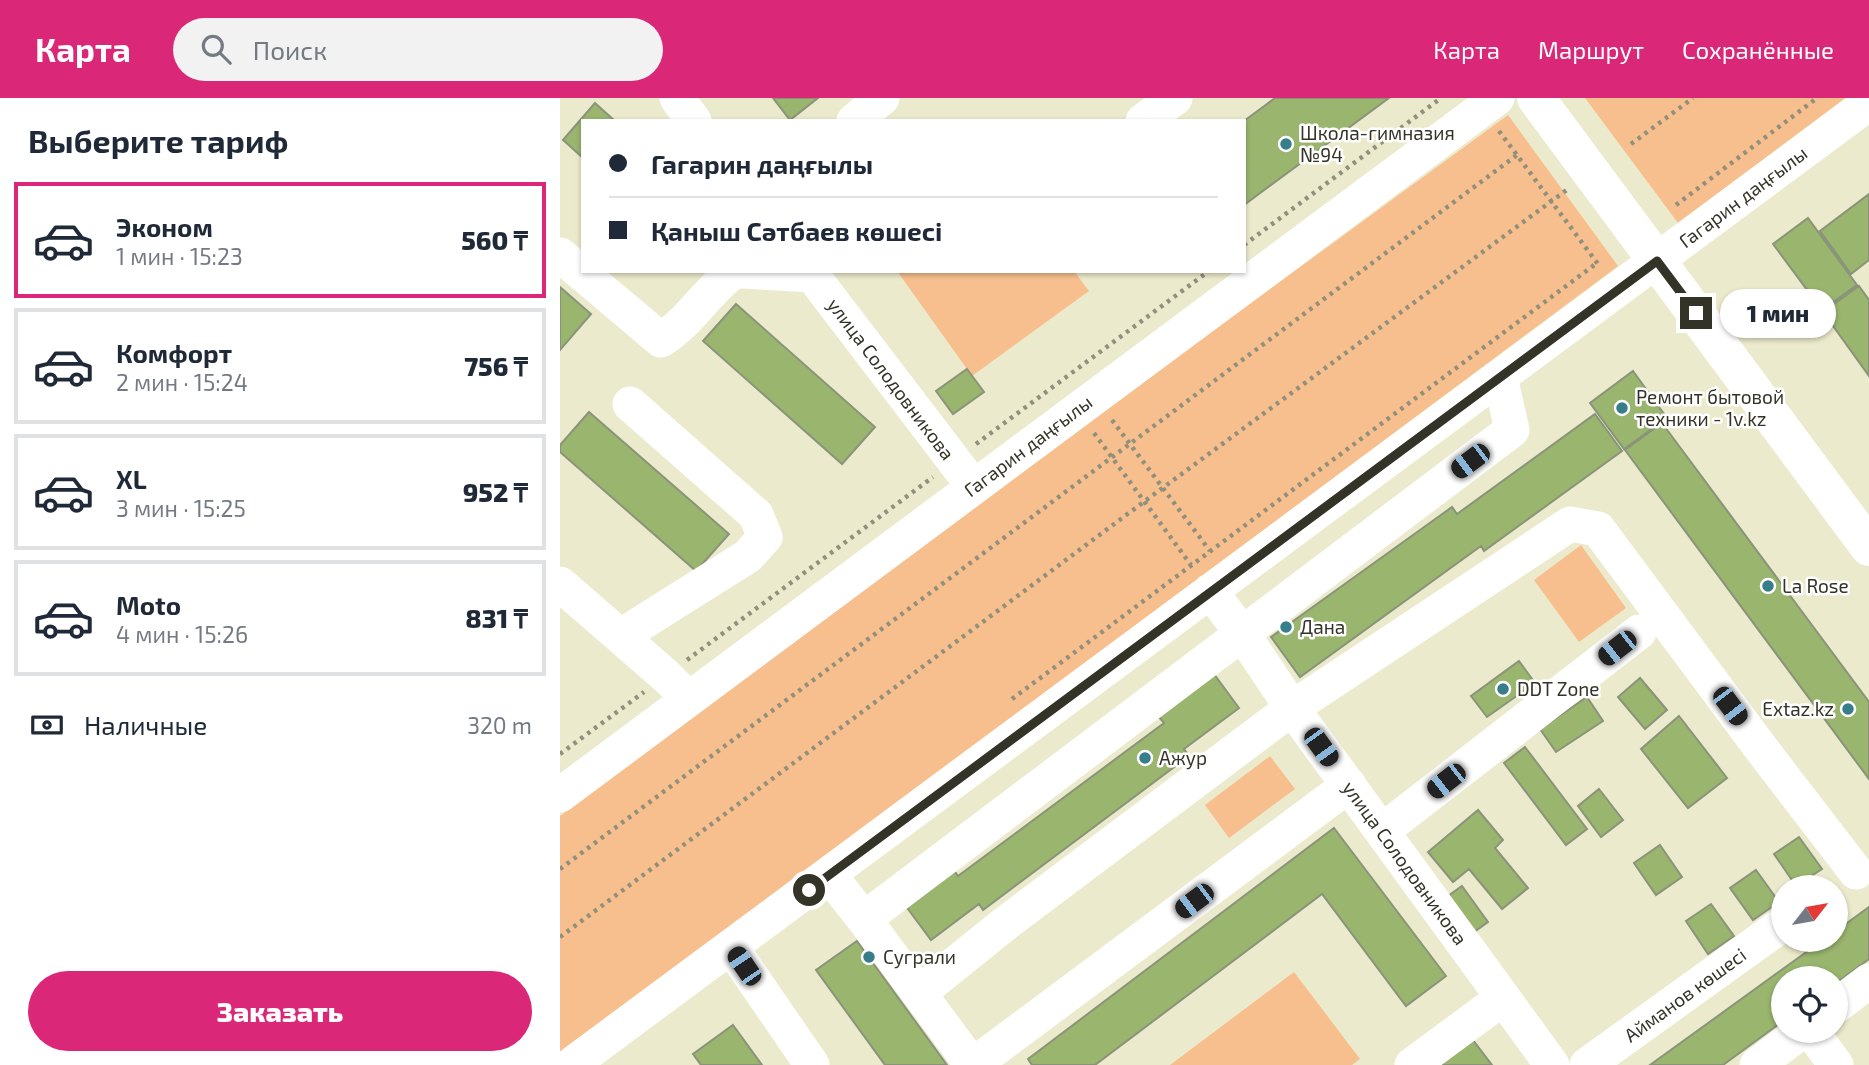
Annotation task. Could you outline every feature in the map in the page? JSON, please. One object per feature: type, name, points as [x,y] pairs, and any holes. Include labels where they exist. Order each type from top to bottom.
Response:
[{"type":"main road","points":[[1536,98],[1869,547]]},
{"type":"street","points":[[677,98],[693,119]]},
{"type":"street","points":[[856,119],[882,98]]},
{"type":"street","points":[[1146,119],[1175,98]]},
{"type":"street","name":"Гагарин даңғылы","points":[[571,1065],[829,875],[1201,578],[1500,377],[1869,103]]},
{"type":"street","name":"Гагарин даңғылы","points":[[560,795],[678,687],[964,474],[1495,112]]},
{"type":"street","points":[[560,255],[581,272]]},
{"type":"street","points":[[582,273],[662,340],[678,330],[720,281],[731,273]]},
{"type":"street","name":"улица Солодовникова","points":[[810,273],[964,474]]},
{"type":"street","points":[[864,919],[1512,430],[1500,377]]},
{"type":"street","points":[[621,636],[748,556],[765,537],[756,515],[630,404]]},
{"type":"street","points":[[919,993],[1006,923],[1293,708],[1570,524],[1598,529],[1853,874]]},
{"type":"street","name":"улица Солодовникова","points":[[1201,578],[1552,1065]]},
{"type":"street","points":[[560,584],[678,687]]},
{"type":"street","points":[[1382,831],[1639,632]]},
{"type":"street","points":[[829,875],[973,1065],[1349,785]]},
{"type":"street","name":"Айманов көшесі","points":[[1587,1065],[1771,934]]},
{"type":"street","points":[[731,947],[812,1065]]},
{"type":"street","points":[[1848,997],[1869,981]]},
{"type":"street","points":[[1412,1065],[1503,999]]},
{"type":"street","points":[[1756,1065],[1786,1043]]},
{"type":"street","points":[[1820,1043],[1836,1065]]},
{"type":"path","points":[[1246,244],[1441,98]]},
{"type":"path","points":[[1631,144],[1693,98]]},
{"type":"path","points":[[1676,205],[1817,98]]},
{"type":"path","points":[[1495,112],[1517,155],[1605,273]]},
{"type":"path","points":[[560,869],[1517,155]]},
{"type":"path","points":[[560,937],[1145,500],[1592,172]]},
{"type":"path","points":[[560,754],[678,687],[964,474],[1207,273]]},
{"type":"path","points":[[1111,418],[1210,551]]},
{"type":"path","points":[[1093,432],[1201,578]]},
{"type":"shaded area","points":[[1585,98],[1845,98],[1678,223]]},
{"type":"shaded area","points":[[1508,115],[1618,266],[560,1054],[560,816],[1087,423]]},
{"type":"shaded area","points":[[898,273],[1076,273],[1089,291],[972,376]]},
{"type":"shaded area","points":[[1581,545],[1626,608],[1579,642],[1534,580]]},
{"type":"shaded area","points":[[1270,756],[1295,789],[1229,838],[1205,805]]},
{"type":"shaded area","points":[[1294,972],[1360,1059],[1352,1065],[1170,1065]]},
{"type":"building","points":[[773,98],[818,98],[791,119]]},
{"type":"building","name":"Школа-гимназия №94","points":[[1275,98],[1389,98],[1246,204],[1246,120]]},
{"type":"building","points":[[595,103],[613,119],[581,119]]},
{"type":"building","points":[[581,119],[581,156],[563,140]]},
{"type":"building","points":[[1869,194],[1869,260],[1851,274],[1820,231]]},
{"type":"building","points":[[1808,218],[1857,285],[1822,310],[1773,244]]},
{"type":"building","points":[[1859,286],[1869,300],[1869,376],[1823,312]]},
{"type":"building","points":[[560,287],[591,314],[560,350]]},
{"type":"building","points":[[736,304],[875,427],[842,464],[703,341]]},
{"type":"building","points":[[967,369],[984,392],[953,414],[936,391]]},
{"type":"building","points":[[1633,371],[1667,418],[1624,449],[1590,403]]},
{"type":"building","points":[[589,412],[729,534],[696,571],[560,452],[560,445]]},
{"type":"building","points":[[1595,414],[1622,451],[1484,551],[1481,546],[1300,677],[1271,637],[1452,507],[1457,514]]},
{"type":"building","points":[[1662,423],[1869,702],[1869,779],[1625,450]]},
{"type":"building","name":"DDT Zone","points":[[1519,661],[1535,683],[1487,717],[1471,696]]},
{"type":"building","points":[[1214,674],[1239,708],[1184,749],[1189,756],[983,910],[979,904],[931,940],[905,905],[953,869],[958,876],[1164,723],[1158,716]]},
{"type":"building","points":[[1640,678],[1667,710],[1645,729],[1618,697]]},
{"type":"building","points":[[1587,697],[1603,721],[1556,752],[1540,729]]},
{"type":"building","points":[[1679,716],[1727,778],[1688,808],[1641,749]]},
{"type":"building","points":[[1525,747],[1587,829],[1566,845],[1504,763]]},
{"type":"building","points":[[1599,789],[1623,820],[1601,837],[1578,806]]},
{"type":"building","points":[[1478,810],[1503,840],[1495,848],[1528,888],[1502,909],[1469,869],[1453,882],[1428,852]]},
{"type":"building","points":[[1334,828],[1446,976],[1406,1006],[1322,894],[1095,1065],[1032,1065],[1028,1059]]},
{"type":"building","points":[[1799,837],[1822,869],[1813,875],[1788,875],[1774,854]]},
{"type":"building","points":[[1660,845],[1682,877],[1656,895],[1634,863]]},
{"type":"building","points":[[1756,870],[1771,891],[1771,908],[1753,920],[1730,888]]},
{"type":"building","points":[[1462,886],[1488,922],[1474,932],[1448,896]]},
{"type":"building","points":[[1711,904],[1734,936],[1708,954],[1686,921]]},
{"type":"building","points":[[1869,907],[1869,959],[1848,974],[1848,966],[1787,966],[1806,952],[1848,952],[1848,922]]},
{"type":"building","points":[[857,941],[947,1065],[885,1065],[816,970]]},
{"type":"building","points":[[1771,978],[1771,1030],[1723,1065],[1650,1065]]},
{"type":"building","points":[[733,1025],[762,1065],[701,1065],[693,1054]]},
{"type":"building","points":[[1473,1040],[1492,1065],[1439,1065]]},
{"type":"place","name":"Школа-гимназия №94","points":[[1286,144]]},
{"type":"place","name":"Ремонт бытовой техники - 1v.kz","points":[[1622,408]]},
{"type":"place","name":"La Rose","points":[[1768,586]]},
{"type":"place","name":"Дана","points":[[1286,627]]},
{"type":"place","name":"DDT Zone","points":[[1503,689]]},
{"type":"place","name":"Extaz.kz","points":[[1848,709]]},
{"type":"place","name":"Ажур","points":[[1145,758]]},
{"type":"place","name":"Суграли","points":[[869,957]]},
{"type":"route","points":[[809,890],[1657,261],[1696,313]]}]
